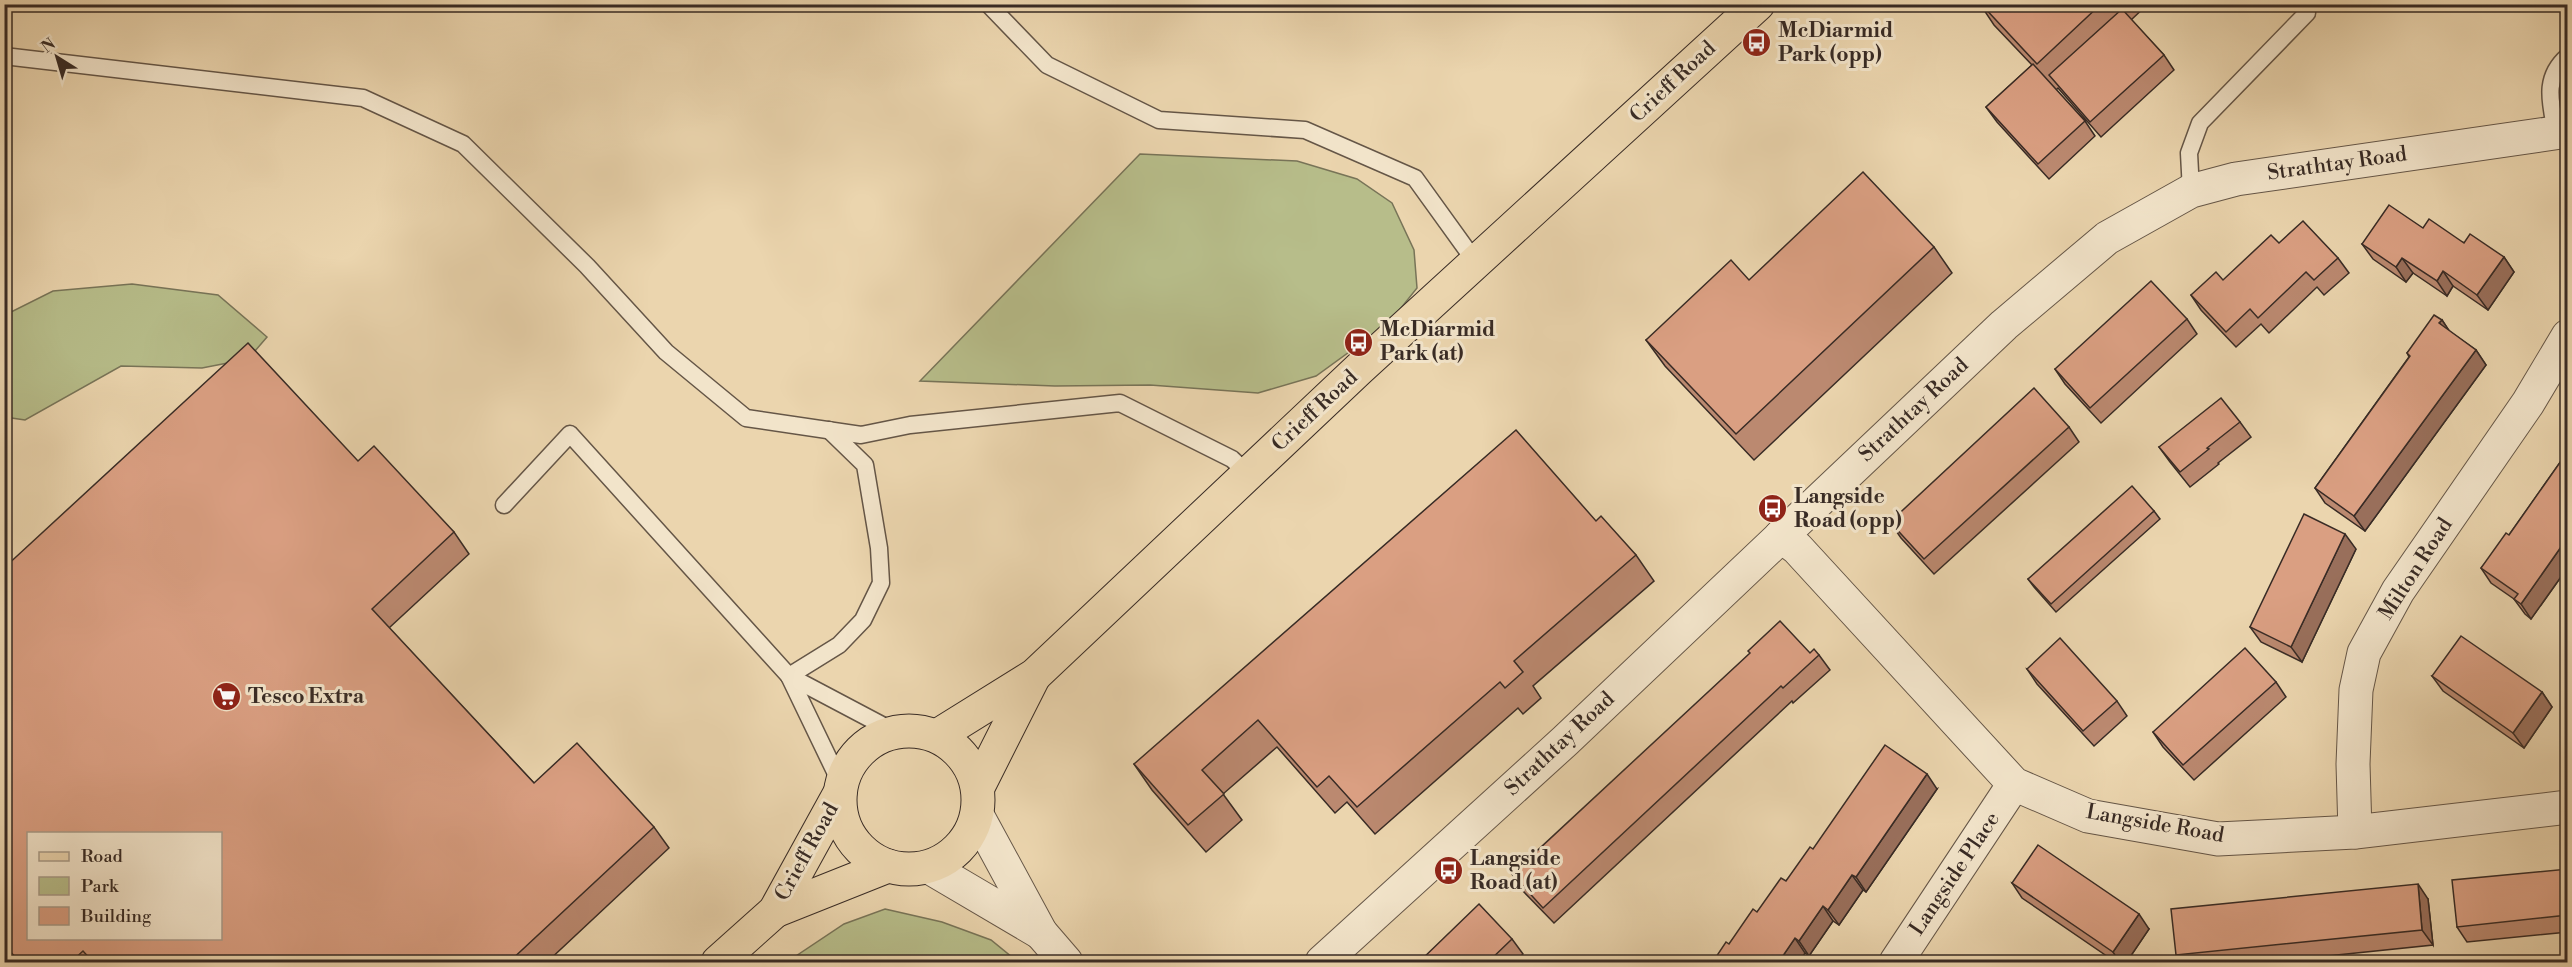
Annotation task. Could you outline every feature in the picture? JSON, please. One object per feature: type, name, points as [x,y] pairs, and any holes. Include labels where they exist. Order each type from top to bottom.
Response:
[{"type":"main road","name":"Crieff Road","points":[[937,736],[1035,675],[1248,474],[1758,4]]},
{"type":"main road","name":"Crieff Road","points":[[977,801],[1035,675]]},
{"type":"main road","points":[[914,730],[937,736],[956,748],[970,767],[977,801],[969,835],[956,852],[929,867],[908,870],[888,866],[862,851],[851,839],[844,826],[841,789],[857,754],[875,740],[895,732],[914,730]]},
{"type":"main road","name":"Crieff Road","points":[[718,963],[774,911],[841,789]]},
{"type":"main road","name":"Crieff Road","points":[[774,911],[888,866]]},
{"type":"street","name":"Strathtay Road","points":[[1323,963],[1565,741],[2004,325],[2107,238],[2191,191],[2236,179],[2562,132]]},
{"type":"street","name":"Milton Road","points":[[2355,832],[2353,764],[2356,690],[2364,653],[2398,591],[2528,403],[2568,336]]},
{"type":"street","name":"Langside Road","points":[[1781,536],[1797,548],[2014,784],[2088,816],[2218,839],[2355,832],[2568,807]]},
{"type":"street","name":"Langside Place","points":[[1896,963],[2014,784]]},
{"type":"street","points":[[977,801],[1041,933],[1066,963]]},
{"type":"street","points":[[929,867],[1041,933]]},
{"type":"lane","points":[[988,4],[1047,65],[1159,120],[1305,130],[1415,178],[1477,264]]},
{"type":"lane","points":[[2191,191],[2189,153],[2200,123],[2307,13]]},
{"type":"lane","points":[[4,56],[363,98],[463,144],[587,266],[666,352],[746,418],[861,435],[910,425],[1120,403],[1232,459],[1248,474]]},
{"type":"lane","points":[[2562,132],[2548,90],[2560,63],[2568,56]]},
{"type":"lane","points":[[789,676],[839,645],[863,620],[881,583],[879,548],[866,465],[829,430]]},
{"type":"lane","points":[[504,505],[570,434],[789,676],[841,789]]},
{"type":"lane","points":[[789,676],[895,732]]},
{"type":"green space","points":[[1140,154],[1297,161],[1357,179],[1392,203],[1414,250],[1417,288],[1389,323],[1316,376],[1258,393],[1150,385],[1055,386],[920,381]]},
{"type":"green space","points":[[132,284],[218,295],[267,337],[248,359],[202,368],[121,366],[25,420],[5,417],[5,315],[53,291]]},
{"type":"green space","points":[[885,909],[942,922],[991,940],[1018,962],[787,962],[844,924]]},
{"type":"building","points":[[1981,4],[2101,4],[2037,64]]},
{"type":"building","points":[[2122,9],[2164,55],[2090,122],[2049,75]]},
{"type":"building","points":[[2033,64],[2085,121],[2038,164],[1986,107]]},
{"type":"building","points":[[1863,172],[1934,247],[1736,434],[1646,340],[1731,260],[1749,280]]},
{"type":"building","points":[[2389,205],[2423,228],[2429,219],[2464,243],[2470,234],[2504,257],[2477,295],[2443,271],[2437,281],[2402,258],[2396,267],[2362,244]]},
{"type":"building","points":[[2303,221],[2338,258],[2314,280],[2306,272],[2258,318],[2250,309],[2226,332],[2191,295],[2216,272],[2223,280],[2271,235],[2279,243]]},
{"type":"building","points":[[2151,281],[2187,319],[2090,408],[2055,369]]},
{"type":"building","points":[[2434,315],[2442,320],[2439,323],[2476,350],[2354,516],[2315,488],[2410,356],[2407,353]]},
{"type":"building","name":"Tesco Extra","points":[[248,343],[358,461],[374,446],[454,532],[372,609],[534,783],[577,743],[654,827],[508,963],[94,963],[83,951],[70,963],[21,963],[4,945],[4,568]]},
{"type":"building","points":[[2034,388],[2069,427],[1924,559],[1890,522]]},
{"type":"building","points":[[2221,398],[2240,422],[2180,472],[2159,447]]},
{"type":"building","points":[[1516,430],[1596,521],[1601,516],[1636,555],[1514,661],[1523,672],[1505,688],[1500,682],[1357,807],[1329,776],[1317,787],[1258,720],[1202,770],[1224,794],[1188,825],[1134,764]]},
{"type":"building","points":[[2568,451],[2568,537],[2521,604],[2514,599],[2518,594],[2481,568],[2506,533],[2509,535]]},
{"type":"building","points":[[2132,486],[2154,511],[2051,604],[2028,579]]},
{"type":"building","points":[[2304,514],[2345,534],[2291,647],[2250,627]]},
{"type":"building","points":[[1780,621],[1810,653],[1814,649],[1819,655],[1783,688],[1781,686],[1543,908],[1512,874],[1750,653],[1748,651]]},
{"type":"building","points":[[2461,636],[2542,692],[2513,733],[2432,676]]},
{"type":"building","points":[[2060,638],[2117,701],[2083,731],[2027,669]]},
{"type":"building","points":[[2245,648],[2276,682],[2183,765],[2153,732]]},
{"type":"building","points":[[1885,745],[1927,774],[1856,877],[1852,875],[1828,910],[1823,906],[1799,941],[1795,938],[1778,963],[1712,963],[1726,942],[1729,944],[1753,909],[1757,912],[1781,878],[1786,881],[1810,847],[1813,849]]},
{"type":"building","points":[[2038,845],[2139,914],[2113,952],[2012,883]]},
{"type":"building","points":[[2568,869],[2568,915],[2457,927],[2452,880]]},
{"type":"building","points":[[2418,884],[2422,930],[2176,955],[2171,909]]},
{"type":"building","points":[[1479,904],[1512,939],[1487,963],[1418,963]]},
{"type":"place","name":"McDiarmid Park (opp)","points":[[1757,43]]},
{"type":"place","name":"McDiarmid Park (at)","points":[[1359,342]]},
{"type":"place","name":"Langside Road (opp)","points":[[1773,509]]},
{"type":"place","name":"Tesco Extra","points":[[227,697]]},
{"type":"place","name":"Langside Road (at)","points":[[1449,871]]}]
